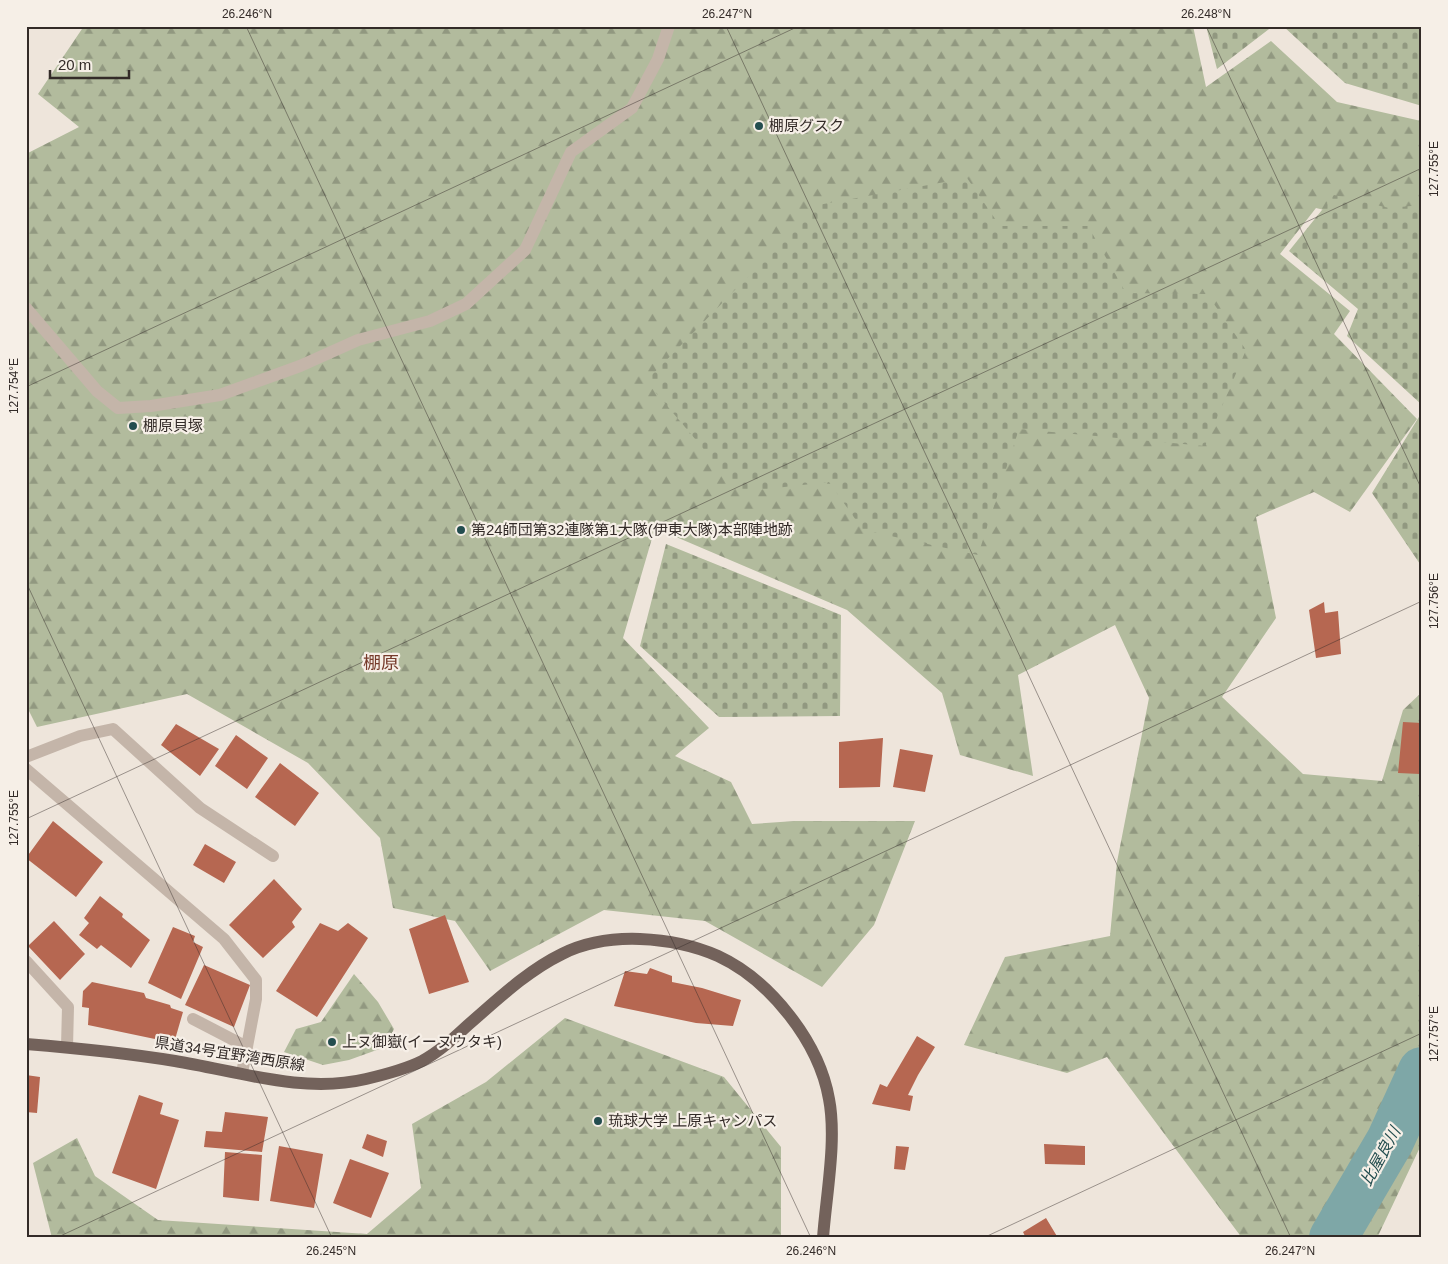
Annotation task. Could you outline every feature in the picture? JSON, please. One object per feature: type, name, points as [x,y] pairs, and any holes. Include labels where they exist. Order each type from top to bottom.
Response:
[{"type":"main road","name":"県道34号宜野湾西原線","points":[[26,1044],[66,1047],[175,1061],[288,1082],[336,1083],[364,1080],[422,1061],[448,1044],[483,1012],[540,966],[564,953],[606,940],[628,938],[673,942],[718,956],[740,968],[760,984],[777,1002],[796,1025],[812,1049],[829,1099],[831,1117],[831,1148],[822,1238]]},
{"type":"street","points":[[26,308],[96,391],[118,408],[151,406],[220,395],[300,366],[358,340],[430,321],[466,304],[525,250],[571,152],[632,108],[658,59],[669,26]]},
{"type":"street","points":[[26,757],[80,736],[113,729],[200,808],[274,856]]},
{"type":"street","points":[[26,769],[224,939],[256,980],[256,999],[242,1073]]},
{"type":"street","points":[[26,961],[68,1007],[66,1047]]},
{"type":"street","points":[[193,1020],[247,1047]]},
{"type":"green space","points":[[84,26],[1193,26],[1206,87],[1271,41],[1337,102],[1421,121],[1422,224],[1400,229],[1316,208],[1280,254],[1350,311],[1334,334],[1417,419],[1350,512],[1314,492],[1256,517],[1276,618],[1222,697],[1303,774],[1382,781],[1403,710],[1422,692],[1422,1143],[1377,1238],[1242,1238],[1107,1057],[1067,1073],[964,1045],[1005,957],[1110,936],[1117,862],[1149,698],[1115,625],[1018,675],[1033,776],[960,755],[942,693],[847,610],[655,528],[623,638],[709,728],[675,756],[731,782],[752,824],[795,821],[915,821],[874,925],[822,987],[705,921],[604,910],[490,971],[455,921],[393,908],[380,838],[308,763],[187,694],[37,727],[26,705],[26,154],[79,127],[38,94]]},
{"type":"green space","points":[[1206,26],[1273,26],[1217,69]]},
{"type":"green space","points":[[1283,26],[1422,26],[1422,106],[1345,83]]},
{"type":"green space","points":[[967,178],[1000,226],[1088,226],[1126,293],[1207,294],[1246,350],[1205,446],[1019,429],[978,555],[863,530],[829,482],[740,492],[646,381],[818,205]]},
{"type":"green space","points":[[1334,195],[1389,208],[1422,205],[1422,405],[1347,336],[1358,309],[1289,251]]},
{"type":"green space","points":[[1422,412],[1422,567],[1372,493]]},
{"type":"green space","points":[[666,544],[841,615],[840,716],[719,717],[640,646]]},
{"type":"green space","points":[[354,974],[378,1002],[394,1029],[385,1047],[349,1060],[323,1065],[284,1052],[296,1029],[321,1022]]},
{"type":"green space","name":"琉球大学 上原キャンパス","points":[[565,1018],[724,1077],[781,1147],[781,1238],[52,1238],[33,1163],[77,1138],[95,1176],[158,1220],[367,1234],[421,1188],[412,1124],[486,1082]]},
{"type":"building","points":[[1324,602],[1325,613],[1338,611],[1341,654],[1316,658],[1309,610]]},
{"type":"building","points":[[1403,722],[1422,723],[1420,774],[1398,773]]},
{"type":"building","points":[[176,724],[219,749],[200,776],[161,745]]},
{"type":"building","points":[[236,735],[268,758],[247,789],[215,766]]},
{"type":"building","points":[[883,738],[880,787],[839,788],[839,742]]},
{"type":"building","points":[[900,749],[933,755],[925,792],[893,787]]},
{"type":"building","points":[[280,763],[319,793],[295,826],[255,797]]},
{"type":"building","points":[[53,821],[103,862],[76,897],[26,858]]},
{"type":"building","points":[[205,844],[236,862],[224,883],[193,865]]},
{"type":"building","points":[[274,879],[302,909],[292,922],[295,927],[263,958],[229,925]]},
{"type":"building","points":[[100,896],[123,914],[122,917],[150,940],[131,968],[101,945],[97,949],[79,935],[89,923],[84,918]]},
{"type":"building","points":[[445,915],[469,982],[429,994],[409,929]]},
{"type":"building","points":[[54,921],[85,954],[60,980],[28,946]]},
{"type":"building","points":[[320,923],[338,931],[348,923],[368,938],[317,1017],[276,991]]},
{"type":"building","points":[[173,927],[195,936],[193,942],[203,947],[181,999],[148,983]]},
{"type":"building","points":[[204,965],[250,985],[234,1027],[185,1005]]},
{"type":"building","points":[[650,968],[672,976],[672,982],[702,988],[741,1000],[733,1026],[696,1023],[614,1006],[625,971],[647,974]]},
{"type":"building","points":[[92,982],[144,993],[146,998],[170,1005],[171,1008],[183,1012],[174,1043],[88,1025],[89,1008],[82,1007],[83,991]]},
{"type":"building","points":[[917,1036],[935,1047],[908,1095],[913,1096],[910,1111],[872,1104],[880,1084],[887,1087]]},
{"type":"building","points":[[26,1075],[40,1077],[37,1113],[26,1112]]},
{"type":"building","points":[[139,1095],[163,1103],[160,1114],[179,1120],[156,1189],[112,1173]]},
{"type":"building","points":[[225,1112],[268,1117],[262,1152],[204,1147],[206,1131],[222,1132]]},
{"type":"building","points":[[367,1134],[387,1141],[383,1157],[362,1148]]},
{"type":"building","points":[[1044,1144],[1085,1146],[1085,1165],[1045,1164]]},
{"type":"building","points":[[279,1146],[323,1154],[314,1208],[270,1201]]},
{"type":"building","points":[[896,1146],[909,1147],[905,1170],[894,1169]]},
{"type":"building","points":[[225,1152],[262,1155],[259,1201],[223,1197]]},
{"type":"building","points":[[350,1159],[389,1173],[371,1218],[333,1203]]},
{"type":"building","points":[[1046,1218],[1058,1238],[1026,1238],[1023,1232]]},
{"type":"waterway","name":"比屋良川","points":[[1333,1238],[1390,1141],[1422,1071]]},
{"type":"place","name":"棚原グスク","points":[[759,126]]},
{"type":"place","name":"棚原貝塚","points":[[133,426]]},
{"type":"place","name":"第24師団第32連隊第1大隊(伊東大隊)本部陣地跡","points":[[461,530]]},
{"type":"place","name":"上ヌ御嶽(イーヌウタキ)","points":[[332,1042]]},
{"type":"place","name":"琉球大学 上原キャンパス","points":[[598,1121]]},
{"type":"district","name":"棚原","points":[[381,663]]}]
